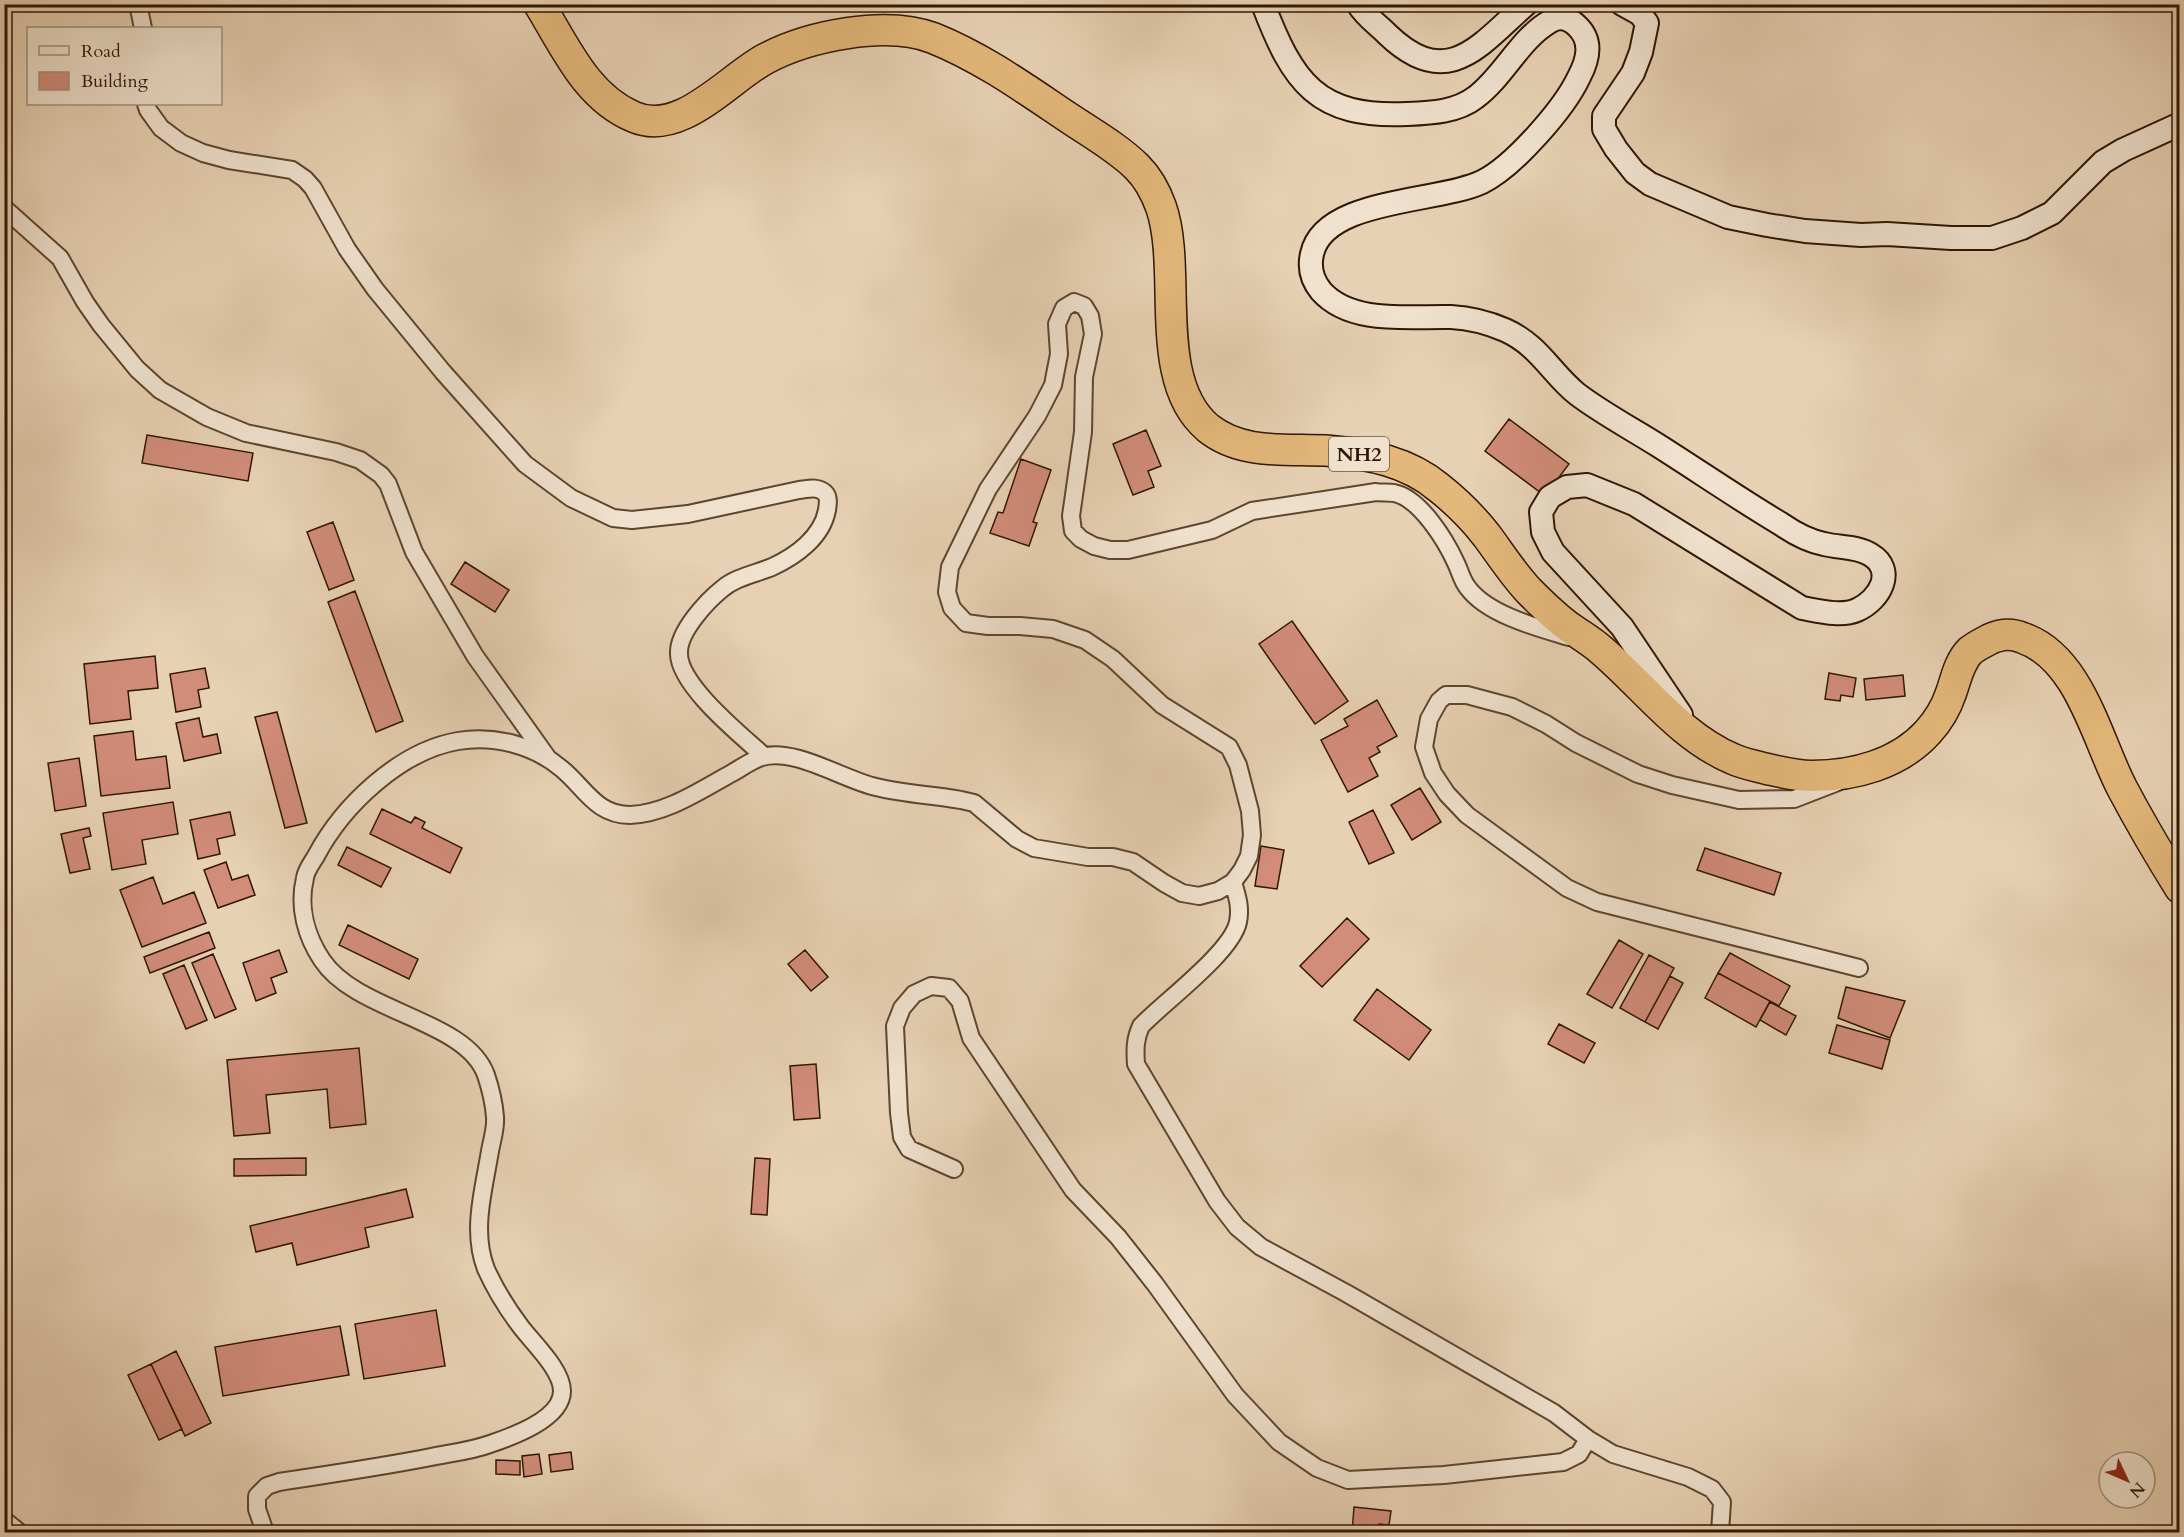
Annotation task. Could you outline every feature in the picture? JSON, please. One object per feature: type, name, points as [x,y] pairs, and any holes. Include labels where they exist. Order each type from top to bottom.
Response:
[{"type":"highway","name":"NH2","points":[[539,4],[573,64],[585,80],[610,102],[638,120],[671,121],[699,106],[763,60],[801,43],[865,31],[903,30],[928,36],[968,54],[1011,79],[1118,152],[1138,168],[1153,189],[1162,210],[1168,239],[1170,325],[1178,375],[1189,405],[1208,428],[1238,444],[1271,450],[1329,451],[1371,456],[1400,464],[1433,482],[1464,510],[1489,538],[1504,563],[1527,589],[1566,626],[1596,645],[1698,740],[1736,761],[1809,776],[1837,774],[1891,761],[1923,738],[1940,718],[1958,671],[1970,651],[1994,637],[2008,633],[2037,644],[2058,663],[2074,685],[2100,735],[2119,783],[2180,888]]},
{"type":"main road","points":[[1263,4],[1284,54],[1305,86],[1341,109],[1380,115],[1424,114],[1461,107],[1479,96],[1531,38],[1549,22],[1561,17],[1572,21],[1584,33],[1588,46],[1586,63],[1574,88],[1521,153],[1504,170],[1481,183],[1451,194],[1405,200],[1356,214],[1330,225],[1315,242],[1309,267],[1319,289],[1340,307],[1386,317],[1452,317],[1476,320],[1508,331],[1542,355],[1577,393],[1779,524],[1820,544],[1862,550],[1875,556],[1884,569],[1884,583],[1874,598],[1855,611],[1831,613],[1802,608],[1634,504],[1610,493],[1587,485],[1567,487],[1550,497],[1541,512],[1543,532],[1553,552],[1622,627],[1698,740]]},
{"type":"main road","points":[[1358,4],[1398,45],[1428,61],[1450,61],[1472,53],[1526,4]]},
{"type":"main road","points":[[1622,4],[1640,14],[1647,23],[1646,34],[1633,73],[1604,116],[1604,129],[1635,173],[1650,184],[1728,218],[1805,231],[1861,235],[1992,238],[2022,228],[2052,213],[2103,162],[2123,150],[2180,124]]},
{"type":"street","points":[[138,4],[143,27]]},
{"type":"street","points":[[146,105],[161,128],[180,143],[203,153],[229,160],[292,171],[305,179],[313,188],[347,249],[375,289],[443,372],[525,464],[572,498],[613,518],[632,520],[688,514],[799,490],[816,488],[828,496],[826,518],[816,536],[774,566],[742,578],[724,588],[696,616],[678,652],[684,672],[700,694],[723,720],[764,756]]},
{"type":"street","points":[[4,208],[60,258],[101,326],[137,369],[160,390],[225,426],[246,433],[336,452],[360,460],[381,475],[388,484],[414,552],[475,656],[547,758]]},
{"type":"street","points":[[265,1533],[257,1509],[257,1496],[267,1486],[279,1482],[369,1469],[488,1445],[547,1418],[558,1405],[562,1392],[556,1372],[519,1324],[485,1266],[480,1240],[479,1212],[496,1119],[485,1072],[470,1050],[453,1039],[366,996],[341,981],[323,963],[308,935],[302,906],[305,875],[321,845],[346,810],[385,775],[423,753],[454,741],[486,738],[516,744],[547,758],[569,776],[590,799],[611,814],[633,815],[659,810],[702,790],[764,756],[785,756],[878,788],[974,803],[1017,840],[1034,848],[1088,856],[1113,857],[1133,862],[1182,893],[1199,896],[1218,891],[1233,882],[1242,870],[1249,856],[1252,835],[1250,811],[1238,765],[1229,747],[1162,705],[1113,659],[1085,640],[1053,629],[966,623],[952,608],[947,592],[950,567],[988,489],[1037,416],[1053,385],[1059,354],[1058,324],[1064,308],[1074,302],[1084,306],[1090,316],[1093,334],[1084,376],[1083,432],[1071,516],[1073,531],[1081,539],[1094,546],[1110,550],[1128,550],[1212,530],[1252,511],[1367,494],[1395,493],[1410,500],[1422,512],[1455,561],[1467,588],[1484,602],[1507,615],[1540,628],[1596,645]]},
{"type":"street","points":[[1859,968],[1597,902],[1567,888],[1467,815],[1447,794],[1433,773],[1424,747],[1429,719],[1439,701],[1446,695],[1467,696],[1512,707],[1638,774],[1672,785],[1739,800],[1794,799],[1829,787],[1865,768]]},
{"type":"street","points":[[1233,882],[1240,906],[1237,925],[1228,943],[1141,1026],[1136,1036],[1135,1049],[1136,1064],[1217,1201],[1237,1227],[1261,1247],[1346,1293],[1554,1413],[1588,1439],[1613,1454],[1688,1477],[1712,1489],[1722,1502],[1720,1533]]},
{"type":"street","points":[[954,1169],[909,1149],[902,1137],[895,1026],[902,1008],[914,994],[931,986],[949,988],[960,1001],[971,1038],[1073,1190],[1119,1237],[1235,1395],[1279,1442],[1317,1468],[1348,1480],[1444,1475],[1563,1462],[1579,1454],[1588,1439]]},
{"type":"street","points":[[4,1520],[20,1533]]},
{"type":"building","points":[[1509,419],[1569,464],[1545,496],[1485,451]]},
{"type":"building","points":[[1146,430],[1161,466],[1148,471],[1154,487],[1133,495],[1113,444]]},
{"type":"building","points":[[147,435],[253,453],[248,481],[142,463]]},
{"type":"building","points":[[1021,459],[1051,470],[1033,522],[1037,523],[1029,546],[990,533],[998,512],[1003,513]]},
{"type":"building","points":[[333,522],[354,580],[329,590],[307,532]]},
{"type":"building","points":[[465,562],[509,590],[495,612],[451,584]]},
{"type":"building","points":[[355,591],[403,721],[376,732],[328,602]]},
{"type":"building","points":[[1292,621],[1348,701],[1315,724],[1259,644]]},
{"type":"building","points":[[155,656],[158,688],[128,691],[131,719],[90,724],[84,664]]},
{"type":"building","points":[[205,668],[209,688],[198,690],[201,707],[176,712],[170,674]]},
{"type":"building","points":[[1829,673],[1856,678],[1853,697],[1841,695],[1840,701],[1825,699]]},
{"type":"building","points":[[1903,675],[1905,696],[1866,700],[1864,679]]},
{"type":"building","points":[[1377,700],[1397,736],[1377,747],[1380,752],[1369,758],[1378,776],[1348,792],[1321,740],[1348,726],[1344,719]]},
{"type":"building","points":[[277,712],[307,823],[285,828],[255,717]]},
{"type":"building","points":[[199,718],[203,737],[217,734],[221,753],[184,761],[176,723]]},
{"type":"building","points":[[133,731],[136,760],[166,756],[170,788],[101,796],[94,736]]},
{"type":"building","points":[[79,758],[86,806],[55,811],[48,763]]},
{"type":"building","points":[[1420,788],[1441,822],[1412,840],[1391,805]]},
{"type":"building","points":[[173,802],[178,834],[142,840],[146,864],[112,870],[103,813]]},
{"type":"building","points":[[382,809],[411,823],[415,817],[425,822],[422,828],[462,848],[450,873],[370,834]]},
{"type":"building","points":[[1373,810],[1394,853],[1369,864],[1349,822]]},
{"type":"building","points":[[230,812],[235,835],[217,839],[220,854],[198,859],[190,820]]},
{"type":"building","points":[[89,828],[91,836],[83,838],[90,869],[70,873],[61,834]]},
{"type":"building","points":[[1261,846],[1284,850],[1277,889],[1255,886]]},
{"type":"building","points":[[347,847],[391,868],[381,887],[338,865]]},
{"type":"building","points":[[1705,848],[1781,873],[1774,895],[1697,870]]},
{"type":"building","points":[[226,862],[232,880],[248,875],[255,895],[218,908],[204,870]]},
{"type":"building","points":[[153,877],[163,904],[194,892],[206,923],[142,947],[120,890]]},
{"type":"building","points":[[1347,918],[1369,939],[1322,987],[1300,966]]},
{"type":"building","points":[[348,925],[418,959],[409,979],[339,945]]},
{"type":"building","points":[[209,932],[215,948],[150,973],[144,957]]},
{"type":"building","points":[[1619,940],[1643,954],[1612,1008],[1587,994]]},
{"type":"building","points":[[279,950],[287,972],[271,978],[276,993],[256,1001],[243,963]]},
{"type":"building","points":[[805,950],[828,977],[811,991],[788,964]]},
{"type":"building","points":[[1730,953],[1790,986],[1779,1006],[1718,973]]},
{"type":"building","points":[[213,954],[236,1009],[215,1018],[192,963]]},
{"type":"building","points":[[1649,955],[1674,968],[1645,1022],[1620,1008]]},
{"type":"building","points":[[184,965],[207,1020],[186,1029],[163,974]]},
{"type":"building","points":[[1718,973],[1770,1001],[1756,1027],[1705,998]]},
{"type":"building","points":[[1670,976],[1683,983],[1658,1029],[1645,1022]]},
{"type":"building","points":[[1846,987],[1905,1001],[1890,1038],[1838,1018]]},
{"type":"building","points":[[1377,989],[1431,1030],[1409,1060],[1354,1020]]},
{"type":"building","points":[[1770,1002],[1796,1016],[1786,1035],[1760,1020]]},
{"type":"building","points":[[1559,1024],[1595,1043],[1584,1063],[1548,1044]]},
{"type":"building","points":[[1837,1025],[1890,1040],[1882,1069],[1829,1053]]},
{"type":"building","points":[[359,1048],[366,1124],[330,1128],[327,1089],[266,1095],[270,1133],[234,1136],[227,1060]]},
{"type":"building","points":[[816,1064],[820,1118],[794,1120],[790,1066]]},
{"type":"building","points":[[306,1158],[306,1175],[234,1176],[234,1159]]},
{"type":"building","points":[[755,1158],[770,1159],[767,1215],[751,1214]]},
{"type":"building","points":[[406,1189],[413,1217],[365,1228],[369,1247],[297,1265],[292,1243],[256,1252],[250,1226]]},
{"type":"building","points":[[436,1310],[445,1366],[364,1379],[355,1324]]},
{"type":"building","points":[[340,1326],[349,1375],[223,1396],[215,1347]]},
{"type":"building","points":[[176,1351],[211,1423],[185,1436],[151,1364]]},
{"type":"building","points":[[151,1364],[182,1429],[159,1440],[128,1375]]},
{"type":"building","points":[[571,1452],[573,1469],[551,1472],[549,1455]]},
{"type":"building","points":[[539,1454],[542,1474],[524,1477],[522,1456]]},
{"type":"building","points":[[496,1460],[520,1461],[520,1475],[496,1474]]},
{"type":"building","points":[[1354,1507],[1391,1511],[1389,1525],[1379,1524],[1378,1532],[1352,1532]]}]
